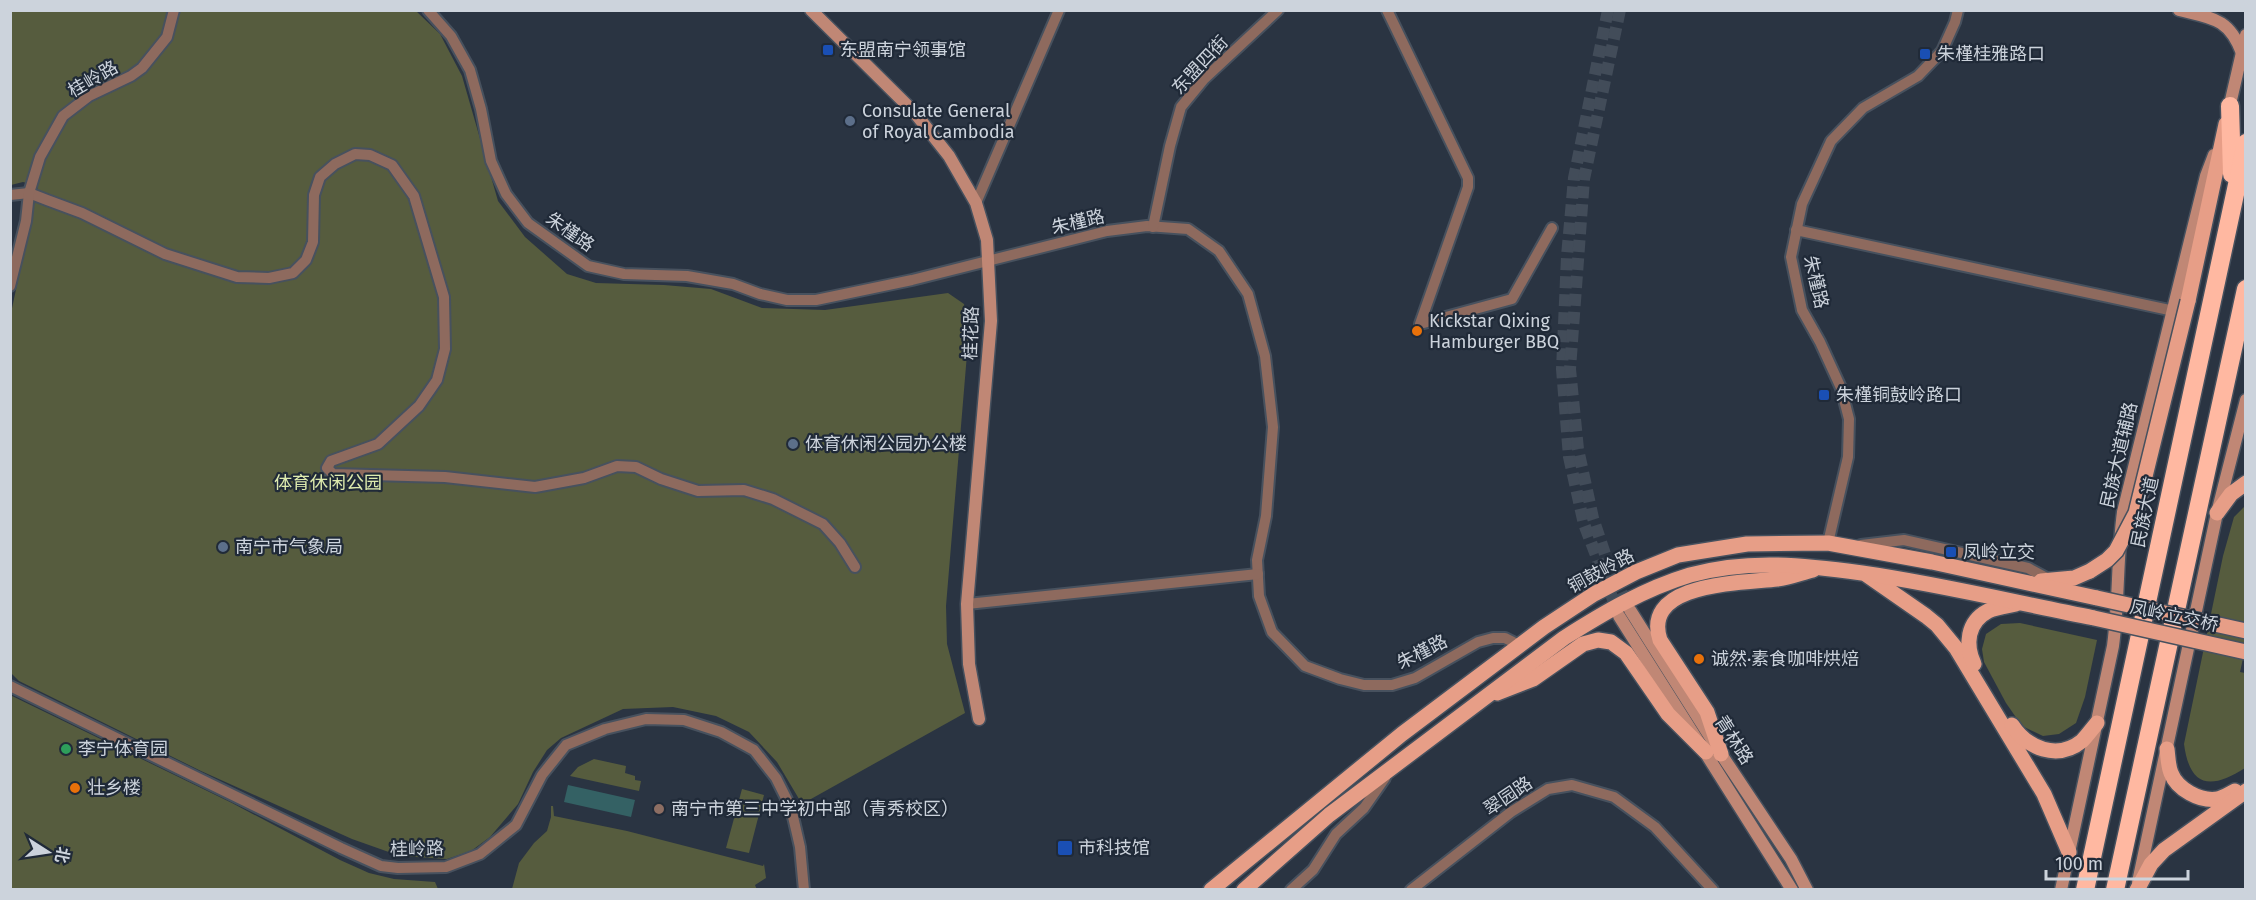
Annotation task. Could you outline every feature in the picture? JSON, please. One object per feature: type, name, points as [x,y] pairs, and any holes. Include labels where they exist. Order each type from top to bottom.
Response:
[{"type":"highway","points":[[2230,106],[2233,202]]},
{"type":"highway","name":"民族大道","points":[[2085,890],[2246,143]]},
{"type":"highway","points":[[2115,890],[2246,289]]},
{"type":"main road","points":[[2024,582],[2074,578],[2090,571],[2116,551],[2136,513],[2188,301],[2230,106]]},
{"type":"main road","points":[[2217,513],[2231,494],[2246,483]]},
{"type":"main road","name":"铜鼓岭路","points":[[1211,890],[1402,734],[1519,645],[1594,594],[1636,572],[1678,555],[1747,544],[1828,543],[2097,598]]},
{"type":"main road","points":[[1244,890],[1329,815],[1480,699],[1564,638],[1605,612],[1642,593],[1693,575],[1751,565],[1800,565],[1904,579],[2019,603]]},
{"type":"main road","points":[[1713,753],[1707,712],[1660,640],[1657,630],[1661,613],[1675,598],[1698,590],[1724,584],[1780,579],[1823,568]]},
{"type":"main road","points":[[1864,574],[1926,616],[1956,648],[2044,794],[2070,852]]},
{"type":"main road","name":"凤岭立交桥","points":[[2097,598],[2246,631]]},
{"type":"main road","points":[[2019,603],[1989,610],[1976,622],[1968,639],[1970,655],[1975,666],[2018,734],[2033,746],[2050,750],[2062,749],[2082,741],[2097,723]]},
{"type":"main road","name":"凤岭立交桥","points":[[2019,603],[2246,652]]},
{"type":"main road","points":[[1480,699],[1533,679],[1583,644],[1604,640],[1622,648],[1668,714],[1713,753]]},
{"type":"main road","points":[[2167,749],[2171,773],[2176,782],[2200,798],[2218,798],[2246,785]]},
{"type":"main road","points":[[2137,890],[2151,864],[2164,850],[2246,791]]},
{"type":"street","name":"桂岭路","points":[[10,286],[26,221],[29,193],[40,157],[63,116],[89,96],[131,76],[142,68],[167,38],[174,10]]},
{"type":"street","name":"朱槿路","points":[[428,10],[451,36],[470,70],[491,160],[506,194],[528,223],[588,266],[624,274],[687,276],[733,284],[760,294],[787,300],[816,300],[844,296],[988,262],[1107,231],[1153,226],[1188,229],[1219,252],[1248,294],[1265,356],[1273,427],[1266,516],[1257,560],[1259,596],[1272,632],[1305,666],[1364,685],[1392,684],[1415,678],[1478,642],[1493,638],[1506,638],[1519,645]]},
{"type":"street","name":"桂花路","points":[[811,10],[915,113],[949,156],[976,203],[987,240],[991,321],[967,604],[969,664],[979,719]]},
{"type":"street","points":[[976,203],[1059,10]]},
{"type":"street","name":"东盟四街","points":[[1153,226],[1170,146],[1182,107],[1204,79],[1278,10]]},
{"type":"street","points":[[1387,10],[1468,178],[1468,187],[1420,324],[1512,299],[1552,228]]},
{"type":"street","name":"朱槿路","points":[[1828,543],[1848,457],[1849,419],[1841,388],[1802,310],[1791,257],[1802,204],[1831,141],[1863,108],[1918,76],[1942,51],[1958,10]]},
{"type":"street","points":[[2179,10],[2215,20],[2227,26],[2237,40],[2242,53]]},
{"type":"street","name":"民族大道辅路","points":[[2061,890],[2109,668],[2117,612],[2118,544],[2123,512],[2206,176],[2230,106],[2246,35]]},
{"type":"street","points":[[10,195],[29,193],[82,213],[165,254],[237,277],[269,278],[293,273],[306,260],[313,242],[314,195],[320,177],[335,164],[356,154],[370,155],[392,165],[414,196],[444,297],[445,349],[437,381],[419,406],[378,444],[331,461],[327,468],[333,474],[445,477],[535,487],[584,478],[617,466],[636,467],[661,480],[698,491],[744,490],[773,499],[822,524],[840,543],[855,567]]},
{"type":"street","points":[[1796,230],[2174,311]]},
{"type":"street","points":[[2137,890],[2217,513],[2246,400]]},
{"type":"street","points":[[1851,547],[1904,540],[2028,568],[2073,593]]},
{"type":"street","points":[[967,604],[1258,574]]},
{"type":"street","name":"青林路","points":[[1625,613],[1713,753],[1792,890]]},
{"type":"street","name":"桂岭路","points":[[10,686],[341,848],[381,866],[398,868],[446,867],[487,849],[516,825],[542,775],[566,745],[605,729],[645,719],[684,720],[721,732],[754,750],[776,778],[791,808],[800,847],[804,890]]},
{"type":"street","name":"青林路","points":[[1713,753],[1791,859],[1807,890]]},
{"type":"street","points":[[1292,890],[1307,885],[1313,870],[1336,834],[1364,808],[1393,766]]},
{"type":"street","name":"翠园路","points":[[1411,890],[1511,812],[1548,789],[1572,785],[1614,797],[1655,827],[1713,890]]},
{"type":"green space","name":"体育休闲公园","points":[[11,11],[416,11],[440,34],[462,76],[498,201],[525,237],[567,274],[596,283],[711,289],[762,308],[825,310],[948,293],[964,304],[969,330],[946,606],[947,644],[965,713],[802,804],[777,762],[749,732],[716,716],[673,707],[623,709],[561,738],[547,750],[533,772],[518,804],[490,837],[471,851],[447,859],[400,856],[352,839],[201,771],[19,681],[11,673],[11,313],[38,186],[23,182],[11,185]]},
{"type":"green space","points":[[2245,506],[2246,645],[2240,672],[2245,673],[2245,768],[2213,782],[2204,781],[2191,770],[2184,744],[2223,556],[2234,517]]},
{"type":"green space","points":[[2020,623],[2097,640],[2085,697],[2076,723],[2059,734],[2043,736],[2022,726],[2006,703],[1984,662],[1982,649],[1986,634],[2001,624]]},
{"type":"green space","name":"李宁体育园","points":[[10,695],[232,803],[340,860],[369,873],[394,879],[435,882],[438,889],[11,889]]},
{"type":"green space","points":[[594,759],[626,766],[625,773],[641,781],[639,791],[570,776],[578,767]]},
{"type":"green space","points":[[742,789],[764,795],[749,853],[726,848]]},
{"type":"green space","points":[[551,806],[553,806],[554,816],[627,831],[763,866],[764,864],[766,878],[755,885],[757,890],[512,889],[519,863],[534,843],[547,831]]},
{"type":"shaded area","points":[[568,785],[635,800],[631,817],[564,802]]},
{"type":"tunnel","points":[[1608,10],[1574,178],[1567,256],[1562,369],[1569,457],[1584,524],[1619,615]]},
{"type":"tunnel","points":[[1620,10],[1584,179],[1570,369],[1578,449],[1593,518],[1607,560],[1629,609]]},
{"type":"place","name":"东盟南宁领事馆","points":[[828,50]]},
{"type":"place","name":"朱槿桂雅路口","points":[[1925,54]]},
{"type":"place","name":"Consulate General of Royal Cambodia","points":[[850,121]]},
{"type":"place","name":"Kickstar Qixing Hamburger BBQ","points":[[1417,331]]},
{"type":"place","name":"朱槿铜鼓岭路口","points":[[1824,395]]},
{"type":"place","name":"体育休闲公园办公楼","points":[[793,444]]},
{"type":"place","name":"南宁市气象局","points":[[223,547]]},
{"type":"place","name":"凤岭立交","points":[[1951,552]]},
{"type":"place","name":"诚然·素食咖啡烘焙","points":[[1699,659]]},
{"type":"place","name":"李宁体育园","points":[[66,749]]},
{"type":"place","name":"壮乡楼","points":[[75,788]]},
{"type":"place","name":"南宁市第三中学初中部（青秀校区）","points":[[659,809]]},
{"type":"place","name":"市科技馆","points":[[1065,848]]}]
